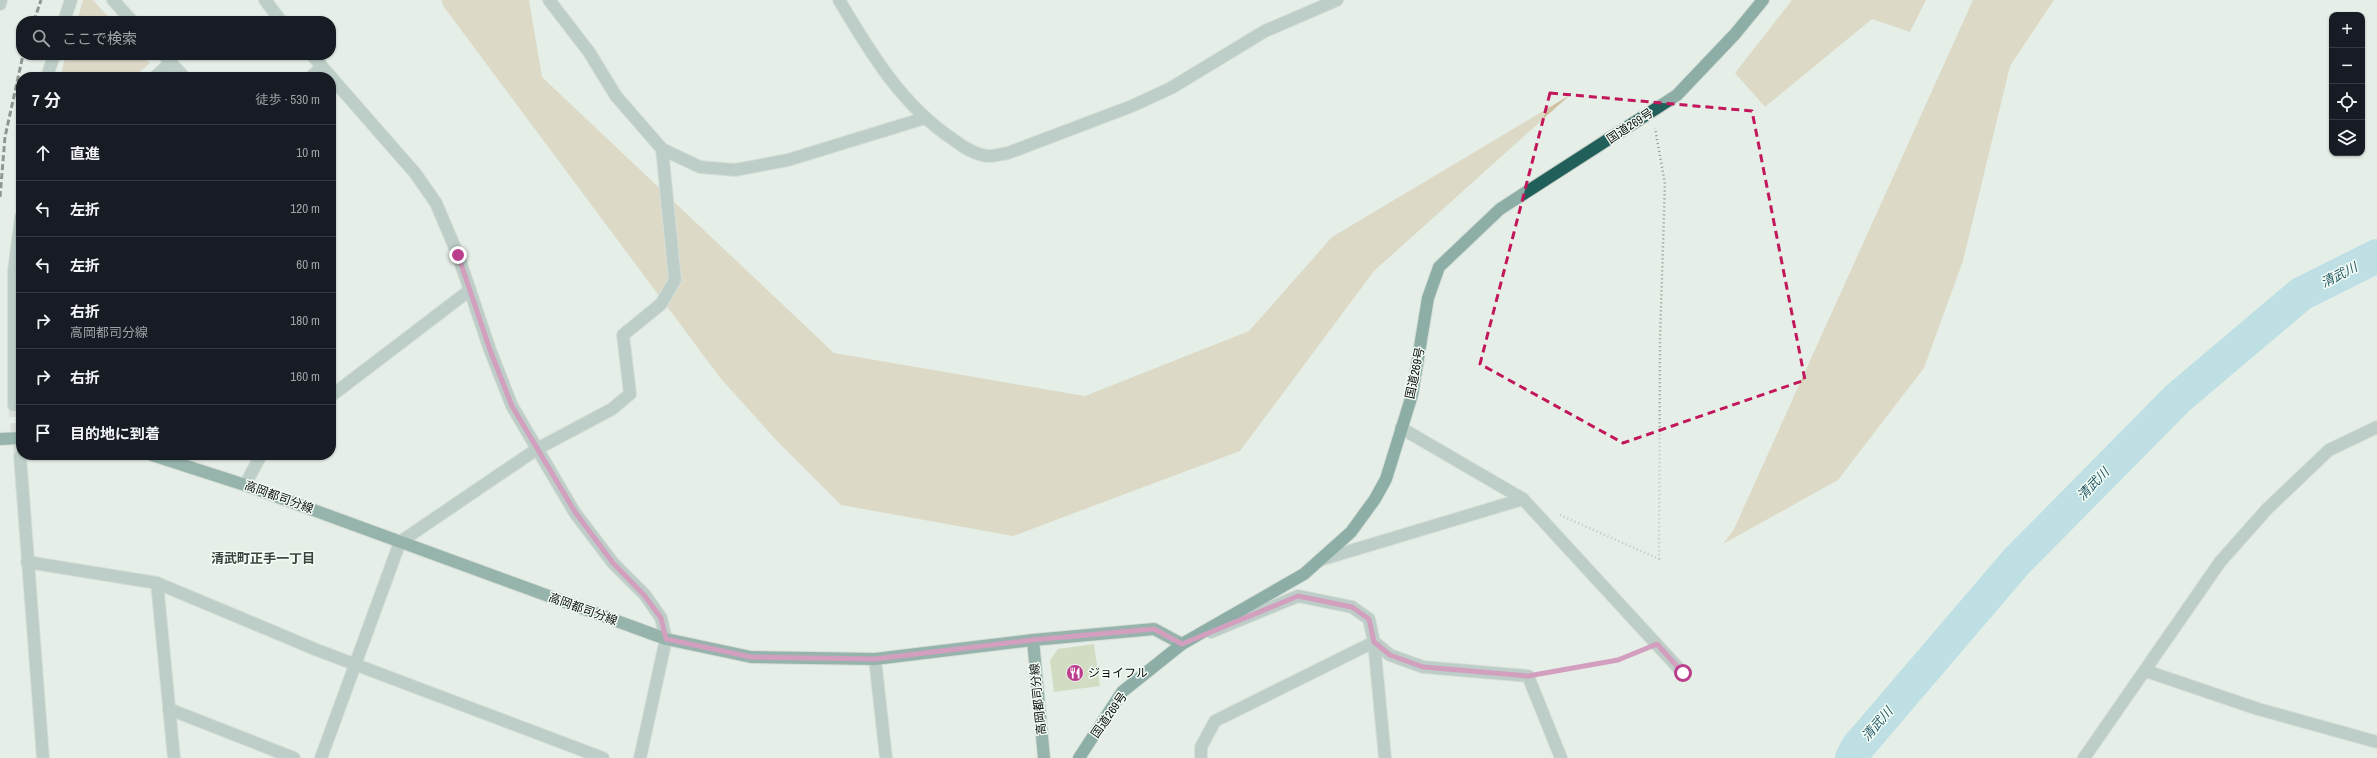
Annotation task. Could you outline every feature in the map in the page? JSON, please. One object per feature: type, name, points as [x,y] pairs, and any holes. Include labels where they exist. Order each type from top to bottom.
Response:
[{"type":"highway","name":"国道269号","points":[[1079,758],[1122,692],[1182,644],[1304,574],[1351,532],[1375,500],[1386,479],[1412,395],[1428,298],[1439,267],[1500,209],[1677,95],[1735,34],[1764,0]]},
{"type":"main road","points":[[0,438],[16,438]]},
{"type":"main road","name":"高岡都司分線","points":[[168,460],[245,485],[666,639],[751,657],[875,659],[1032,640],[1154,629],[1182,644]]},
{"type":"main road","name":"高岡都司分線","points":[[1032,640],[1044,758]]},
{"type":"street","points":[[0,4],[1,0]]},
{"type":"street","points":[[66,16],[71,0]]},
{"type":"street","points":[[113,0],[127,16]]},
{"type":"street","points":[[265,0],[277,16]]},
{"type":"street","points":[[549,0],[589,52],[616,96],[662,149],[700,167],[735,170],[788,160],[925,118]]},
{"type":"street","points":[[839,0],[875,60],[906,98],[925,118],[965,148],[989,156],[1008,153],[1132,106],[1177,84],[1265,31],[1337,0]]},
{"type":"street","points":[[49,72],[52,60]]},
{"type":"street","points":[[158,72],[166,60]]},
{"type":"street","points":[[168,60],[179,72]]},
{"type":"street","points":[[316,60],[326,72]]},
{"type":"street","points":[[316,72],[322,67]]},
{"type":"street","points":[[336,83],[415,173],[436,204],[458,255],[490,350],[512,406],[575,512],[613,563],[644,595],[661,618],[666,639],[640,758]]},
{"type":"street","points":[[321,758],[400,542],[537,449],[612,409],[630,394],[623,335],[661,304],[675,280],[662,149]]},
{"type":"street","points":[[14,405],[14,271],[16,256]]},
{"type":"street","points":[[336,392],[470,290]]},
{"type":"street","points":[[2084,758],[2146,671],[2220,562],[2242,535],[2329,450],[2377,427]]},
{"type":"street","points":[[1401,428],[1523,499],[1683,673]]},
{"type":"street","points":[[20,460],[43,758]]},
{"type":"street","points":[[245,485],[258,460]]},
{"type":"street","points":[[1320,560],[1523,499]]},
{"type":"street","points":[[27,562],[157,583],[356,665],[603,758]]},
{"type":"street","points":[[157,583],[174,758]]},
{"type":"street","points":[[1182,644],[1298,596],[1352,607],[1369,619],[1374,642],[1385,758]]},
{"type":"street","points":[[1374,642],[1390,655],[1423,667],[1528,676],[1560,758]]},
{"type":"street","points":[[1201,758],[1201,747],[1215,721],[1374,642]]},
{"type":"street","points":[[875,659],[886,758]]},
{"type":"street","points":[[2146,671],[2258,709],[2377,742]]},
{"type":"street","points":[[169,709],[294,758]]},
{"type":"path","points":[[1559,515],[1659,559],[1660,339],[1665,184],[1652,112]]},
{"type":"path","points":[[1528,676],[1618,660],[1657,644]]},
{"type":"highlighted area","points":[[1550,93],[1752,111],[1805,380],[1623,443],[1480,364]]},
{"type":"shaded area","points":[[83,0],[93,0],[107,16],[78,16]]},
{"type":"shaded area","points":[[441,0],[529,0],[542,77],[834,353],[1085,396],[1249,331],[1332,237],[1570,95],[1374,271],[1240,451],[1013,536],[841,505],[777,441],[721,379],[444,7]]},
{"type":"shaded area","points":[[1792,0],[1926,0],[1910,32],[1872,19],[1765,107],[1735,73]]},
{"type":"shaded area","points":[[1973,0],[2054,0],[2010,66],[1963,261],[1924,368],[1838,480],[1723,544],[1734,529]]},
{"type":"shaded area","points":[[65,60],[147,60],[150,63],[140,72],[61,72]]},
{"type":"building","name":"ジョイフル","points":[[1094,644],[1100,686],[1054,692],[1050,660],[1058,649]]},
{"type":"waterway","name":"清武川","points":[[1852,758],[1857,748],[2016,562],[2178,398],[2301,294],[2377,256]]},
{"type":"tunnel","points":[[14,405],[16,422]]},
{"type":"railway","points":[[36,16],[41,0]]},
{"type":"railway","points":[[19,72],[22,60]]},
{"type":"railway","points":[[0,197],[5,137],[16,87]]},
{"type":"place","name":"ジョイフル","points":[[1075,673]]},
{"type":"district","name":"清武町正手一丁目","points":[[263,558]]},
{"type":"route","points":[[458,255],[490,350],[512,406],[575,512],[613,563],[644,595],[661,618],[666,639],[751,657],[875,659],[1032,640],[1154,629],[1182,644],[1298,596],[1352,607],[1369,619],[1374,642],[1390,655],[1423,667],[1528,676],[1618,660],[1657,644],[1683,673]]}]
